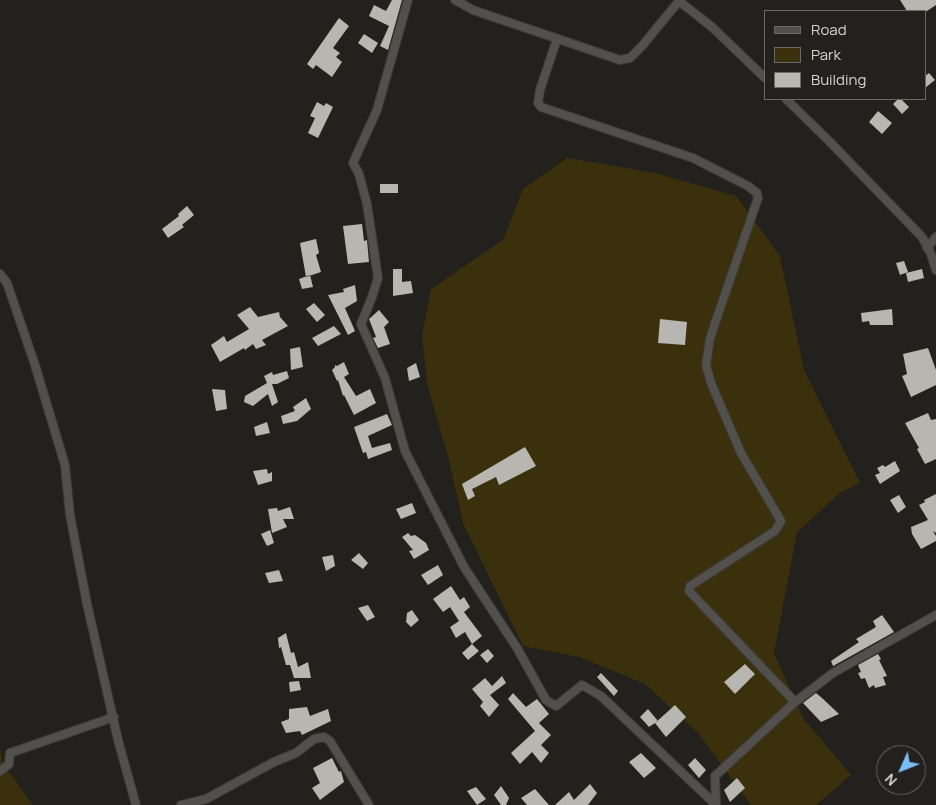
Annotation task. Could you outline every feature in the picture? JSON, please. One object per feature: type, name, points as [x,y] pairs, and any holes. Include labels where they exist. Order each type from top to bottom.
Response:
[{"type":"street","points":[[408,0],[377,110],[353,162],[359,174],[367,204],[378,278],[360,324],[386,378],[405,451],[464,567],[517,648],[546,700],[556,706],[582,684],[601,696],[716,805]]},
{"type":"street","points":[[455,0],[473,10],[620,60],[630,58],[679,1],[712,27],[764,77]]},
{"type":"street","points":[[557,39],[540,90],[538,103],[541,107],[694,158],[757,192],[758,198],[710,338],[706,365],[741,453],[781,521],[775,531],[690,586],[689,591],[795,702]]},
{"type":"street","points":[[787,100],[922,238],[936,270]]},
{"type":"street","points":[[927,248],[936,237]]},
{"type":"street","points":[[0,274],[7,283],[35,365],[65,465],[70,514],[86,595],[136,805]]},
{"type":"street","points":[[716,805],[715,776],[795,702],[833,673],[936,615]]},
{"type":"street","points":[[0,771],[9,764],[10,753],[114,717]]},
{"type":"street","points":[[180,805],[206,799],[296,752],[314,739],[324,737],[330,741],[369,805]]},
{"type":"green space","points":[[567,158],[655,173],[736,196],[780,256],[804,370],[860,483],[841,492],[797,532],[774,653],[803,718],[851,775],[816,805],[751,805],[698,733],[645,684],[579,657],[523,646],[463,523],[449,460],[428,387],[422,336],[431,289],[503,240],[523,189]]},
{"type":"green space","points":[[0,747],[2,762],[33,805],[0,805]]},
{"type":"building","points":[[392,0],[402,0],[388,50],[380,46],[389,26],[369,16],[374,5],[386,11]]},
{"type":"building","points":[[900,0],[936,0],[936,5],[927,11],[906,10]]},
{"type":"building","points":[[339,18],[349,26],[333,48],[340,53],[336,57],[342,62],[332,77],[316,65],[313,69],[307,64]]},
{"type":"building","points":[[364,34],[378,43],[372,53],[358,43]]},
{"type":"building","points":[[929,73],[935,80],[926,87],[926,75]]},
{"type":"building","points":[[897,100],[902,100],[909,107],[902,114],[893,104]]},
{"type":"building","points":[[317,102],[324,106],[326,103],[333,107],[318,138],[308,133],[315,118],[310,116]]},
{"type":"building","points":[[878,111],[892,123],[882,134],[869,122]]},
{"type":"building","points":[[380,184],[398,184],[398,193],[380,193]]},
{"type":"building","points":[[187,206],[194,215],[182,225],[184,227],[168,238],[162,229],[179,216],[178,214]]},
{"type":"building","points":[[362,224],[364,241],[367,240],[369,262],[348,264],[343,226]]},
{"type":"building","points":[[316,239],[319,253],[316,255],[321,272],[306,277],[300,243]]},
{"type":"building","points":[[904,261],[908,272],[900,275],[896,263]]},
{"type":"building","points":[[393,269],[402,269],[402,282],[411,281],[413,293],[393,296]]},
{"type":"building","points":[[922,269],[924,278],[908,282],[906,273]]},
{"type":"building","points":[[310,275],[313,287],[302,289],[299,279]]},
{"type":"building","points":[[355,285],[357,301],[345,308],[355,331],[348,335],[328,295],[344,292],[343,289]]},
{"type":"building","points":[[314,303],[325,315],[317,322],[306,309]]},
{"type":"building","points":[[250,307],[258,317],[279,312],[280,317],[288,326],[262,340],[266,345],[256,349],[253,344],[220,362],[211,345],[224,336],[227,342],[249,329],[237,315]]},
{"type":"building","points":[[892,309],[893,325],[870,325],[869,321],[862,322],[861,313]]},
{"type":"building","points":[[379,310],[389,322],[384,327],[390,344],[378,348],[373,338],[376,337],[369,319]]},
{"type":"building","points":[[660,319],[687,322],[685,345],[658,343]]},
{"type":"building","points":[[334,326],[341,334],[318,346],[312,338]]},
{"type":"building","points":[[300,347],[303,367],[291,370],[290,349]]},
{"type":"building","points":[[928,348],[936,370],[936,385],[911,397],[902,376],[907,374],[903,354]]},
{"type":"building","points":[[344,362],[349,374],[344,377],[356,396],[370,389],[376,403],[354,415],[343,396],[338,380],[332,370],[335,365],[337,366]]},
{"type":"building","points":[[416,363],[420,377],[409,381],[407,368]]},
{"type":"building","points":[[287,371],[289,378],[277,384],[272,384],[278,402],[272,406],[268,394],[253,406],[244,402],[245,396],[267,383],[264,376],[272,372],[273,375]]},
{"type":"building","points":[[212,389],[225,390],[227,409],[216,411]]},
{"type":"building","points":[[306,398],[311,409],[297,421],[283,424],[281,416],[295,411],[293,407]]},
{"type":"building","points":[[928,413],[931,420],[936,419],[936,459],[925,464],[917,449],[919,448],[905,423]]},
{"type":"building","points":[[387,414],[392,425],[368,436],[372,448],[390,443],[392,450],[368,459],[366,452],[363,453],[354,427]]},
{"type":"building","points":[[267,422],[270,433],[256,436],[254,427]]},
{"type":"building","points":[[525,447],[536,466],[499,485],[496,477],[472,489],[475,496],[468,500],[462,484]]},
{"type":"building","points":[[895,461],[900,471],[880,484],[875,475],[880,473],[877,468],[883,465],[885,467]]},
{"type":"building","points":[[267,469],[268,474],[272,472],[272,481],[258,485],[253,471]]},
{"type":"building","points":[[936,494],[936,533],[933,531],[936,541],[921,549],[912,534],[911,527],[928,520],[919,505]]},
{"type":"building","points":[[899,495],[906,507],[898,513],[890,500]]},
{"type":"building","points":[[412,503],[416,513],[401,519],[396,509]]},
{"type":"building","points":[[290,507],[294,519],[283,519],[287,527],[272,533],[268,509],[277,508],[278,511]]},
{"type":"building","points":[[270,530],[274,543],[267,546],[261,534]]},
{"type":"building","points":[[408,533],[411,536],[415,535],[426,543],[429,550],[414,559],[409,551],[413,550],[402,537]]},
{"type":"building","points":[[359,553],[368,563],[363,569],[351,560]]},
{"type":"building","points":[[333,555],[335,566],[326,571],[322,557]]},
{"type":"building","points":[[438,565],[443,575],[428,585],[421,575]]},
{"type":"building","points":[[279,570],[283,581],[269,583],[265,573]]},
{"type":"building","points":[[451,586],[460,600],[464,597],[470,607],[464,612],[482,636],[472,644],[465,632],[456,638],[450,627],[459,621],[450,607],[443,612],[433,599]]},
{"type":"building","points":[[368,605],[375,617],[367,621],[358,608]]},
{"type":"building","points":[[412,610],[419,620],[411,627],[406,622],[407,613]]},
{"type":"building","points":[[882,615],[894,632],[833,666],[831,661],[859,642],[856,639],[876,627],[873,621]]},
{"type":"building","points":[[286,633],[291,653],[294,652],[298,667],[308,662],[311,678],[294,678],[290,665],[286,665],[281,647],[279,648],[278,638]]},
{"type":"building","points":[[472,644],[479,651],[468,660],[462,653]]},
{"type":"building","points":[[488,649],[494,656],[487,663],[480,655]]},
{"type":"building","points":[[878,654],[887,676],[883,677],[886,685],[875,688],[874,685],[869,688],[865,678],[861,679],[858,673],[861,672],[858,665]]},
{"type":"building","points":[[745,664],[755,674],[735,694],[724,682]]},
{"type":"building","points":[[601,673],[618,691],[614,696],[597,677]]},
{"type":"building","points":[[502,676],[506,683],[490,695],[499,705],[489,717],[480,706],[483,702],[472,689],[485,678],[492,686]]},
{"type":"building","points":[[299,681],[301,690],[290,692],[289,682]]},
{"type":"building","points":[[513,693],[526,707],[537,699],[549,714],[539,723],[551,735],[541,745],[549,753],[541,763],[532,752],[520,764],[511,753],[535,731],[508,699]]},
{"type":"building","points":[[816,693],[839,714],[821,722],[803,703]]},
{"type":"building","points":[[675,705],[686,717],[666,737],[655,723]]},
{"type":"building","points":[[307,707],[310,716],[328,709],[331,721],[302,735],[300,731],[286,733],[281,722],[289,719],[289,709]]},
{"type":"building","points":[[648,709],[658,721],[649,727],[640,717]]},
{"type":"building","points":[[641,753],[656,768],[644,778],[629,762]]},
{"type":"building","points":[[332,758],[339,772],[341,771],[344,782],[320,800],[312,788],[320,783],[313,768]]},
{"type":"building","points":[[695,758],[706,770],[699,778],[688,765]]},
{"type":"building","points":[[737,778],[745,788],[730,802],[724,790]]},
{"type":"building","points":[[590,784],[597,793],[588,805],[555,805],[569,792],[574,800]]},
{"type":"building","points":[[501,786],[509,798],[506,805],[501,805],[494,795]]},
{"type":"building","points":[[476,787],[486,799],[477,805],[467,791]]},
{"type":"building","points":[[535,789],[549,805],[527,805],[521,798]]}]
